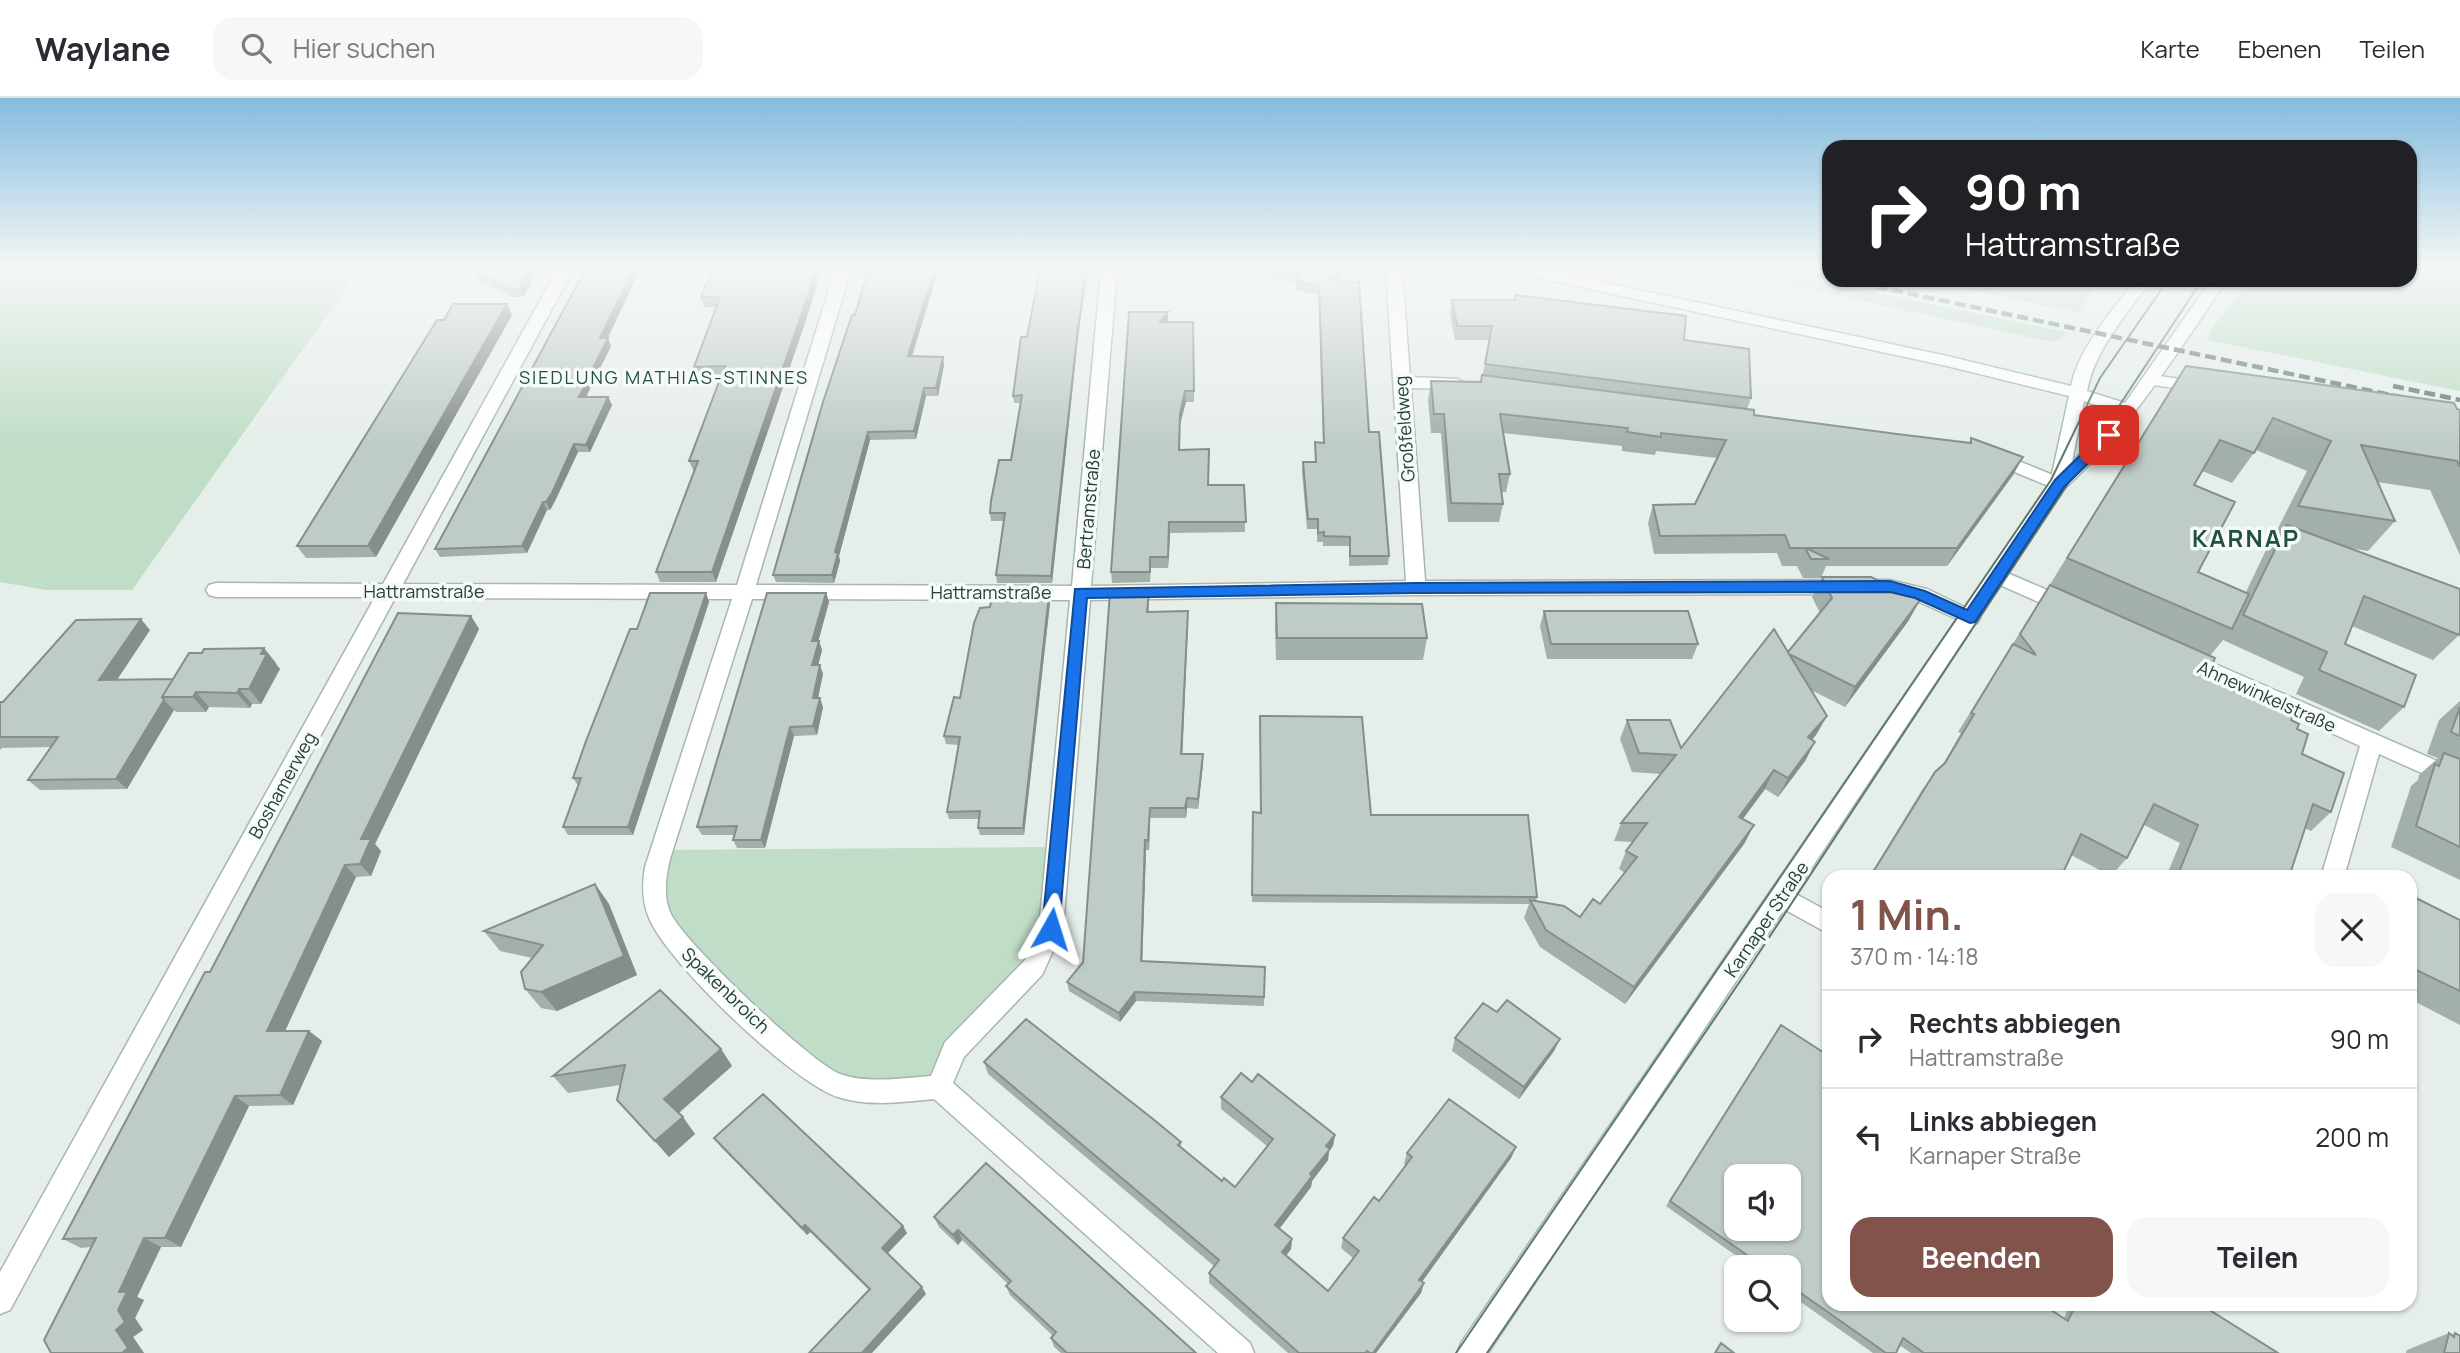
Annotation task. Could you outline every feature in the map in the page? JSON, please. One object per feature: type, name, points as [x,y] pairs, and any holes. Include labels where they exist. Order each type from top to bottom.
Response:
[{"type":"street","name":"Boshamerweg","points":[[0,1300],[533,329]]},
{"type":"street","name":"Spakenbroich","points":[[825,329],[652,882],[661,918],[682,949],[799,1060],[829,1083],[870,1091],[939,1087]]},
{"type":"street","name":"Bertramstraße","points":[[939,1087],[954,1050],[1034,967],[1051,929],[1104,329]]},
{"type":"street","name":"Großfeldweg","points":[[1398,329],[1416,588]]},
{"type":"street","points":[[1797,329],[1947,361],[2076,393],[2127,409]]},
{"type":"street","name":"Karnaper Straße","points":[[2059,484],[2082,372],[2108,329]]},
{"type":"street","name":"Karnaper Straße","points":[[1471,1353],[2059,484],[2102,443],[2152,380],[2186,329]]},
{"type":"street","points":[[2152,380],[2221,390]]},
{"type":"street","points":[[1401,382],[1476,385]]},
{"type":"street","points":[[1974,451],[2059,484]]},
{"type":"street","points":[[1998,576],[2085,615]]},
{"type":"street","name":"Hattramstraße","points":[[216,590],[1080,593],[1890,586],[1920,594],[1970,618]]},
{"type":"street","name":"Ahnewinkelstraße","points":[[2172,654],[2460,781]]},
{"type":"street","points":[[2334,870],[2372,743]]},
{"type":"street","points":[[1781,896],[1822,919]]},
{"type":"street","points":[[939,1087],[1240,1353]]},
{"type":"green space","points":[[0,329],[317,329],[132,590],[46,590],[0,582]]},
{"type":"green space","points":[[1990,329],[2049,329],[2066,332],[2059,340],[2048,341]]},
{"type":"green space","points":[[2212,329],[2460,329],[2460,391],[2208,340]]},
{"type":"green space","points":[[1058,847],[1051,929],[939,1087],[829,1083],[661,918],[661,850]]},
{"type":"building","points":[[432,329],[493,329],[368,546],[297,546]]},
{"type":"building","points":[[554,329],[605,329],[600,338],[608,338],[579,397],[608,397],[586,445],[574,444],[552,493],[546,502],[543,502],[522,546],[435,549]]},
{"type":"building","points":[[708,329],[797,329],[712,572],[656,572],[698,461],[689,461],[725,366],[694,367]]},
{"type":"building","points":[[847,329],[916,329],[908,356],[943,357],[936,388],[924,388],[914,431],[868,432],[835,552],[838,553],[832,575],[773,575],[823,402]]},
{"type":"building","points":[[1029,329],[1078,329],[1051,576],[996,575],[1005,513],[990,513],[991,501],[999,460],[1011,460],[1022,395],[1013,396],[1021,337],[1027,337]]},
{"type":"building","points":[[1128,329],[1193,329],[1194,391],[1185,391],[1180,414],[1179,450],[1209,449],[1208,485],[1244,485],[1246,522],[1169,522],[1168,557],[1150,557],[1150,572],[1111,572]]},
{"type":"building","points":[[1320,329],[1362,329],[1369,432],[1379,432],[1389,556],[1350,556],[1350,537],[1324,536],[1324,532],[1318,533],[1318,519],[1308,519],[1303,462],[1316,462],[1315,442],[1324,443]]},
{"type":"building","points":[[1492,329],[1685,329],[1684,340],[1749,349],[1751,398],[1485,364]]},
{"type":"building","points":[[2186,366],[2454,403],[2460,410],[2460,467],[2457,461],[2361,445],[2395,521],[2298,506],[2331,441],[2273,418],[2254,453],[2220,440],[2194,485],[2235,502],[2198,572],[2249,594],[2232,629],[2067,558]]},
{"type":"building","points":[[1482,375],[1754,410],[1754,415],[1897,434],[1971,443],[1971,438],[2023,457],[1957,548],[1806,548],[1829,559],[1811,559],[1805,548],[1790,548],[1785,535],[1660,536],[1653,505],[1695,504],[1726,440],[1661,433],[1661,437],[1627,432],[1628,428],[1500,414],[1510,474],[1499,474],[1503,504],[1451,503],[1444,414],[1434,414],[1431,381],[1481,382]]},
{"type":"building","points":[[2287,525],[2460,589],[2459,635],[2364,596],[2345,644],[2416,675],[2404,707],[2319,670],[2327,652],[2243,615]]},
{"type":"building","points":[[1822,577],[1871,577],[1920,600],[1855,687],[1789,654],[1827,716],[1808,737],[1815,742],[1788,778],[1774,770],[1739,817],[1754,825],[1634,987],[1546,930],[1530,900],[1564,906],[1580,917],[1593,899],[1600,904],[1637,857],[1626,851],[1647,823],[1621,823],[1676,755],[1639,753],[1627,720],[1670,720],[1681,748],[1774,629],[1788,652],[1832,598]]},
{"type":"building","points":[[2050,585],[2215,658],[2212,665],[2218,668],[2211,681],[2293,717],[2291,720],[2299,724],[2297,729],[2308,734],[2302,754],[2344,773],[2331,812],[2313,804],[2291,870],[2180,870],[2198,825],[2154,804],[2127,858],[2081,834],[2064,870],[1874,870],[1935,772],[1945,763],[1974,714],[1971,713],[2013,644],[2036,655],[2020,634]]},
{"type":"building","points":[[1110,592],[1149,592],[1147,612],[1188,611],[1181,754],[1203,754],[1198,799],[1187,798],[1185,808],[1150,808],[1148,840],[1145,840],[1141,961],[1265,967],[1264,997],[1135,992],[1119,1013],[1067,982],[1083,962]]},
{"type":"building","points":[[650,593],[706,593],[628,827],[563,827],[581,778],[573,778],[586,741],[630,629],[637,629]]},
{"type":"building","points":[[767,593],[826,593],[812,641],[819,641],[812,665],[820,665],[813,698],[820,698],[813,726],[790,727],[761,840],[733,840],[737,826],[697,827]]},
{"type":"building","points":[[992,595],[1049,595],[1023,828],[978,828],[980,811],[947,812],[960,737],[944,736],[954,697],[960,698],[974,623],[980,608],[990,607]]},
{"type":"building","points":[[1276,603],[1422,604],[1427,638],[1277,638]]},
{"type":"building","points":[[1544,611],[1688,611],[1698,644],[1551,644]]},
{"type":"building","points":[[398,613],[471,616],[361,839],[371,839],[360,864],[345,865],[267,1031],[309,1031],[280,1095],[235,1096],[165,1238],[144,1238],[119,1292],[127,1292],[118,1310],[125,1322],[116,1330],[128,1348],[122,1353],[51,1353],[44,1340],[96,1238],[63,1239],[205,972],[210,972]]},
{"type":"building","points":[[141,619],[99,680],[173,679],[162,697],[164,700],[116,779],[28,780],[58,737],[0,737],[0,702],[3,702],[76,620]]},
{"type":"building","points":[[264,648],[261,654],[267,654],[249,689],[239,689],[237,693],[196,692],[193,697],[162,697],[189,653],[202,653],[204,649]]},
{"type":"building","points":[[2460,707],[2460,736],[2451,732]]},
{"type":"building","points":[[1260,716],[1362,717],[1371,815],[1528,815],[1537,897],[1252,895],[1253,812],[1261,813]]},
{"type":"building","points":[[2444,753],[2460,759],[2460,847],[2416,826],[2435,764],[2439,766]]},
{"type":"building","points":[[595,884],[624,956],[541,992],[525,989],[521,972],[543,945],[484,931]]},
{"type":"building","points":[[2417,898],[2460,920],[2460,991],[2417,970]]},
{"type":"building","points":[[660,990],[721,1049],[664,1099],[683,1117],[655,1141],[617,1100],[625,1065],[553,1076]]},
{"type":"building","points":[[1507,1000],[1560,1039],[1524,1087],[1455,1038],[1483,1003],[1497,1012]]},
{"type":"building","points":[[1026,1019],[1181,1142],[1178,1145],[1222,1181],[1224,1178],[1235,1187],[1273,1139],[1221,1097],[1241,1073],[1252,1082],[1258,1074],[1335,1135],[1326,1146],[1330,1149],[1310,1174],[1312,1176],[1275,1225],[1292,1239],[1282,1252],[1328,1291],[1359,1251],[1343,1238],[1374,1197],[1379,1201],[1412,1157],[1407,1153],[1449,1099],[1516,1147],[1419,1280],[1424,1283],[1373,1353],[1299,1353],[1209,1273],[1219,1260],[984,1062]]},
{"type":"building","points":[[1781,1025],[1822,1051],[1822,1308],[1801,1293],[1801,1255],[1747,1255],[1727,1241],[1801,1241],[1801,1164],[1724,1164],[1724,1239],[1670,1201]]},
{"type":"building","points":[[763,1094],[903,1226],[882,1248],[922,1287],[862,1353],[809,1353],[870,1289],[805,1225],[802,1228],[714,1138]]},
{"type":"building","points":[[986,1163],[1196,1353],[1067,1353],[1051,1338],[1056,1332],[1006,1286],[1011,1281],[958,1230],[953,1235],[934,1217]]},
{"type":"building","points":[[1826,1311],[2053,1311],[2068,1321],[2073,1311],[2211,1311],[2278,1353],[1924,1353],[1903,1338],[1896,1353],[1886,1353]]},
{"type":"building","points":[[2449,1333],[2454,1337],[2455,1333],[2460,1336],[2460,1353],[2444,1353]]},
{"type":"building","points":[[1721,1343],[1734,1353],[1715,1353]]},
{"type":"tram line","points":[[1456,1353],[2051,480],[2100,378],[2134,329]]},
{"type":"tram line","points":[[1487,1353],[1747,971],[2170,329]]},
{"type":"railway","points":[[2075,329],[2405,398]]},
{"type":"railway","points":[[2393,386],[2460,400]]},
{"type":"district","name":"SIEDLUNG MATHIAS-STINNES","points":[[664,377]]},
{"type":"district","name":"KARNAP","points":[[2246,537]]},
{"type":"route","points":[[1051,929],[1080,593],[1890,586],[1920,594],[1970,618],[2059,484],[2109,435]]}]
